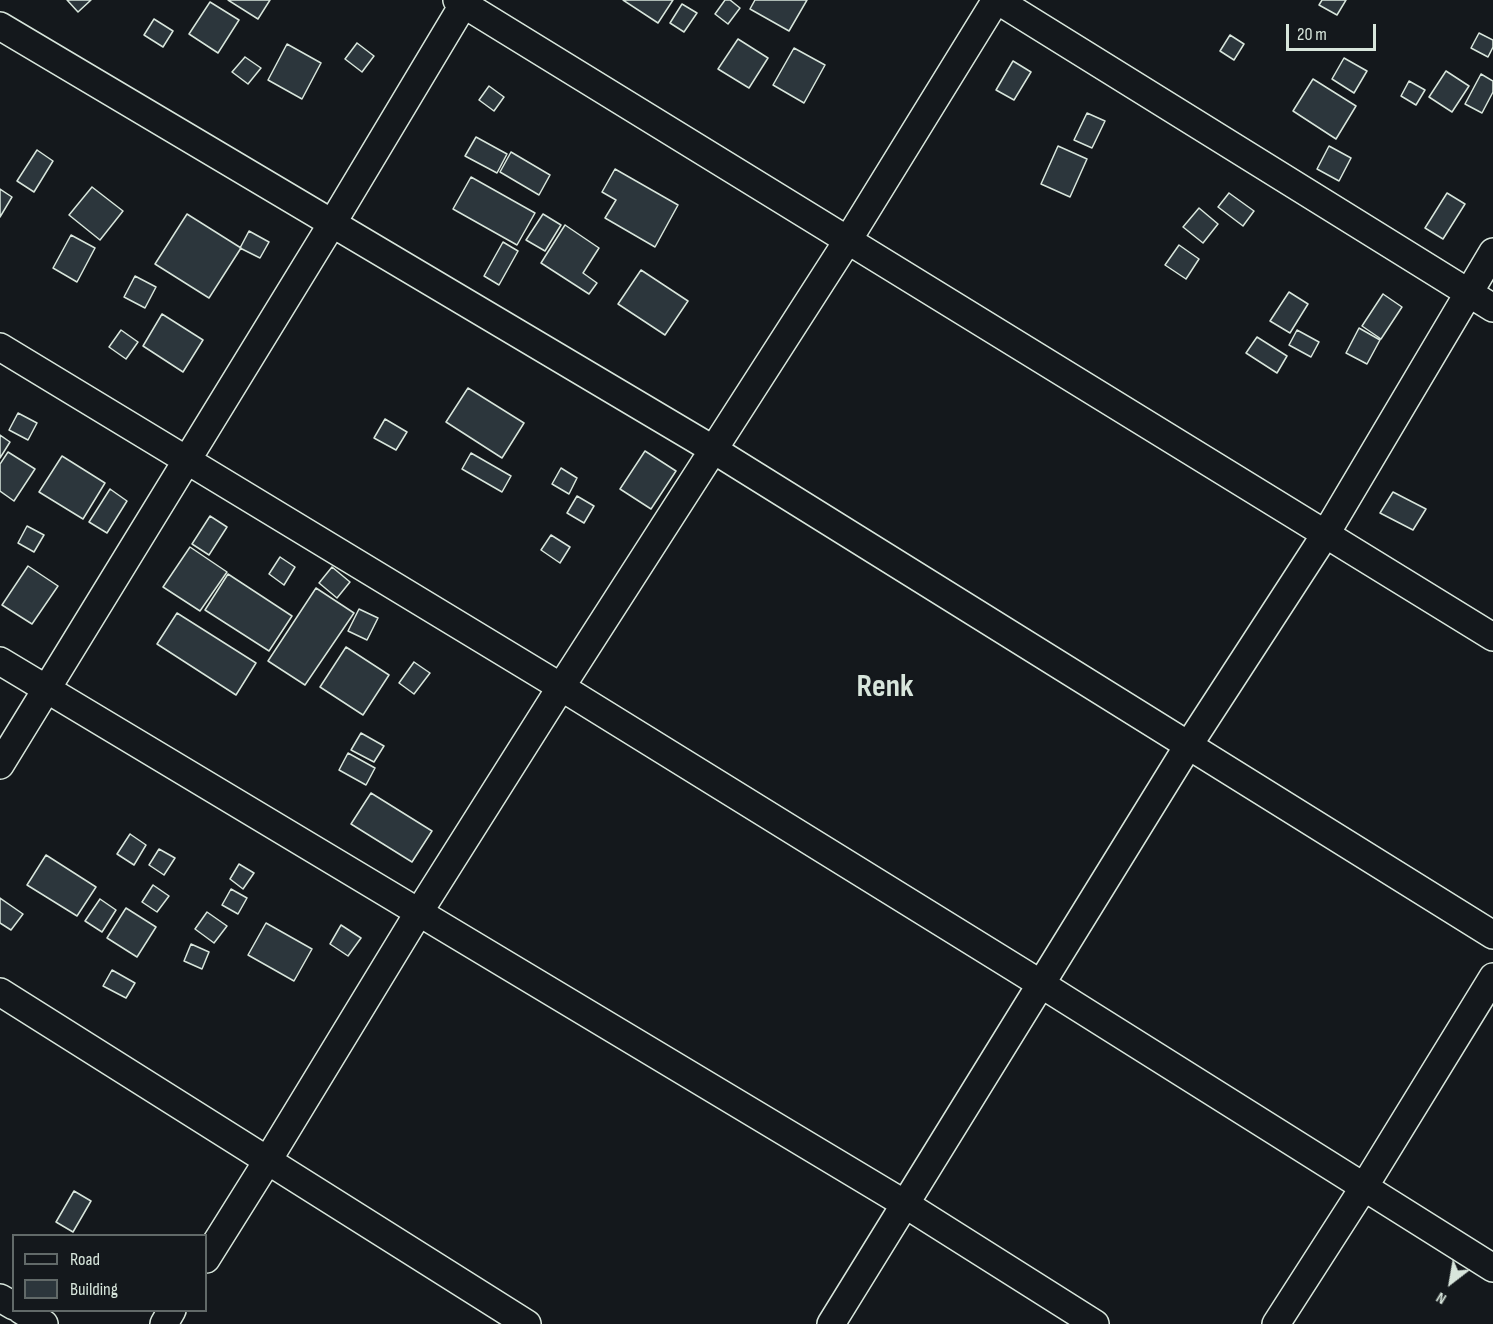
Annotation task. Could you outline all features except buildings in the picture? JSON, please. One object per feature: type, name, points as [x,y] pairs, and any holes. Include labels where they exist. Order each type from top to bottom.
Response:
[{"type":"street","points":[[207,1257],[419,912],[848,240],[996,0],[1493,308]]},
{"type":"street","points":[[0,765],[333,222],[462,1],[1493,637]]},
{"type":"street","points":[[0,26],[714,450],[1493,935]]},
{"type":"street","points":[[831,1324],[1188,746],[1325,535],[1493,252]]},
{"type":"street","points":[[0,347],[561,687],[1041,984],[1493,1268]]},
{"type":"street","points":[[0,661],[905,1204],[1095,1324]]},
{"type":"street","points":[[1276,1324],[1364,1187],[1493,977]]},
{"type":"street","points":[[0,993],[527,1324]]},
{"type":"street","points":[[23,1312],[44,1324]]},
{"type":"district","name":"Renk","points":[[885,688]]}]
